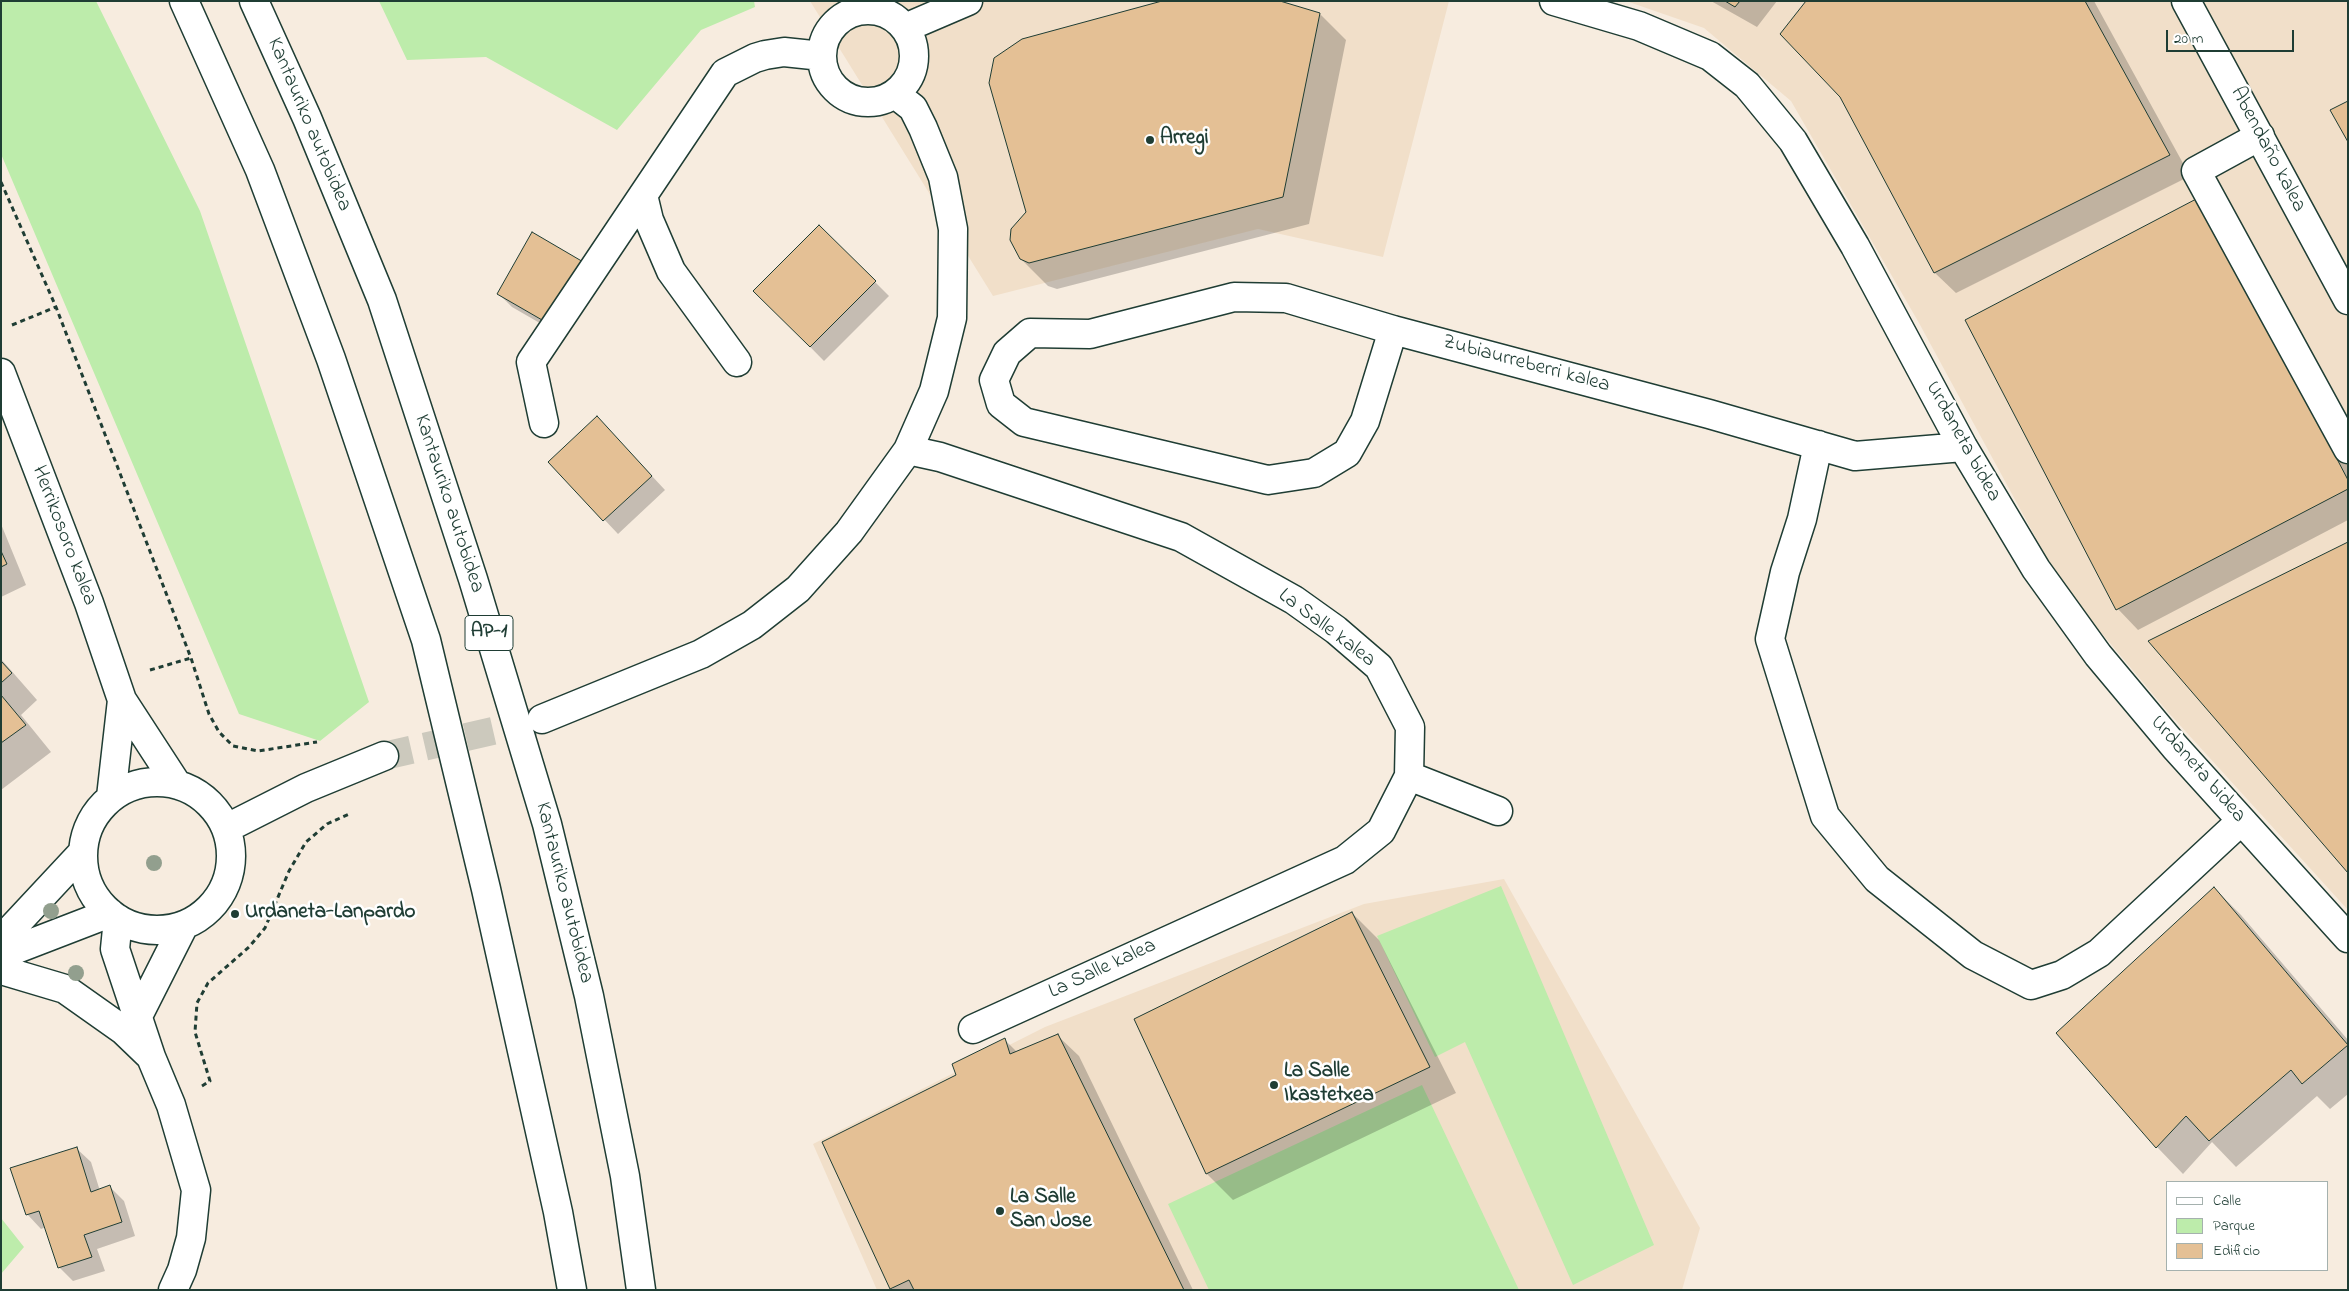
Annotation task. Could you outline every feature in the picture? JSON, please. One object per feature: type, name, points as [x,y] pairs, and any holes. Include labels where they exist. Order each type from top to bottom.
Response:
[{"type":"main road","points":[[184,1],[260,170],[331,359],[426,640],[510,994],[558,1212],[572,1290]]},
{"type":"main road","name":"Kantauriko autobidea","points":[[254,1],[306,118],[382,300],[473,579],[545,815],[593,1015],[625,1176],[641,1290]]},
{"type":"main road","points":[[905,28],[968,1]]},
{"type":"main road","name":"Urdaneta bidea","points":[[1554,1],[1639,26],[1701,52],[1710,56],[1747,85],[1793,142],[1855,246],[1963,447],[2036,568],[2098,655],[2175,747],[2348,938]]},
{"type":"main road","name":"Abendaño kalea","points":[[2186,1],[2348,300]]},
{"type":"main road","points":[[839,10],[849,13],[864,10],[880,11],[892,16],[905,28],[912,43],[914,65],[907,80],[895,94],[887,98],[864,102],[851,99],[835,88],[824,72],[822,56],[823,45],[839,10]]},
{"type":"main road","points":[[544,423],[531,362],[724,73],[765,55],[784,52],[822,56]]},
{"type":"main road","points":[[542,719],[701,654],[752,625],[798,590],[849,532],[908,450],[934,392],[952,318],[953,229],[944,177],[923,128],[914,108],[895,94]]},
{"type":"main road","points":[[2260,136],[2196,171],[2348,449]]},
{"type":"main road","points":[[643,194],[649,220],[671,271],[737,362]]},
{"type":"main road","name":"Zubiaurreberri kalea","points":[[1393,330],[1366,421],[1347,454],[1314,473],[1268,480],[1024,422],[1001,404],[994,380],[1007,353],[1030,333],[1090,334],[1234,297],[1286,298],[1393,330],[1710,414],[1855,456],[1963,447]]},
{"type":"main road","name":"Herrikosoro kalea","points":[[1,373],[89,603],[122,700],[176,783]]},
{"type":"main road","points":[[1818,445],[1802,519],[1785,572],[1770,639],[1825,816],[1877,879],[1972,955],[2031,985],[2062,975],[2099,954],[2242,821]]},
{"type":"main road","name":"La Salle kalea","points":[[908,450],[940,457],[1181,537],[1294,600],[1336,630],[1379,667],[1410,727],[1409,776],[1380,831],[1345,860],[973,1029]]},
{"type":"main road","name":"Herrikosoro kalea","points":[[111,797],[122,700]]},
{"type":"main road","points":[[227,828],[306,788],[384,756]]},
{"type":"main road","points":[[1409,776],[1498,811]]},
{"type":"main road","points":[[153,781],[176,783],[196,792],[215,808],[227,828],[232,852],[230,876],[220,897],[204,914],[184,926],[162,930],[139,928],[114,916],[94,896],[85,875],[83,852],[86,831],[96,812],[111,797],[130,786],[153,781]]},
{"type":"main road","points":[[1,940],[83,852]]},
{"type":"main road","points":[[1,955],[114,916]]},
{"type":"main road","points":[[114,916],[115,949],[151,1057],[171,1105],[196,1190],[191,1238],[182,1270],[172,1290]]},
{"type":"main road","points":[[138,1016],[184,926]]},
{"type":"main road","points":[[1,970],[65,989],[123,1030],[151,1057]]},
{"type":"path","points":[[1,182],[56,307],[191,658],[209,714],[220,732],[233,746],[258,751],[320,742]]},
{"type":"path","points":[[12,325],[56,307]]},
{"type":"path","points":[[148,671],[191,658]]},
{"type":"path","points":[[196,1090],[210,1080],[196,1032],[197,1004],[200,997],[208,983],[249,947],[265,928],[290,871],[306,842],[327,824],[349,814]]},
{"type":"shaded area","points":[[810,1],[1449,1],[1383,257],[1258,229],[993,296]]},
{"type":"shaded area","points":[[1626,1],[2348,1],[2348,910],[2167,711],[2062,586],[1919,323],[1791,101],[1704,28]]},
{"type":"shaded area","name":"La Salle Ikastetxea","points":[[1504,879],[1700,1228],[1682,1290],[877,1290],[813,1144],[1045,1027],[1364,904]]},
{"type":"green space","points":[[1,1],[96,1],[200,211],[369,702],[320,741],[239,714],[1,154]]},
{"type":"green space","points":[[379,1],[754,1],[755,7],[701,30],[617,130],[486,57],[407,60]]},
{"type":"green space","points":[[1501,886],[1654,1245],[1573,1285],[1465,1042],[1435,1057],[1377,936]]},
{"type":"green space","points":[[1422,1085],[1519,1290],[1209,1290],[1168,1204]]},
{"type":"green space","points":[[1,1218],[24,1247],[1,1274]]},
{"type":"building","name":"Arregi","points":[[1162,1],[1280,1],[1320,13],[1283,197],[1029,263],[1020,259],[1010,240],[1011,229],[1026,212],[989,83],[994,58],[1022,39]]},
{"type":"building","points":[[1725,1],[1740,1],[1735,7]]},
{"type":"building","points":[[1806,1],[2085,1],[2170,155],[1934,273],[1840,97],[1780,34]]},
{"type":"building","points":[[2348,101],[2348,142],[2330,110]]},
{"type":"building","points":[[2200,197],[2348,480],[2348,489],[2116,610],[1965,320]]},
{"type":"building","points":[[819,225],[876,281],[810,347],[753,291]]},
{"type":"building","points":[[532,232],[585,263],[549,324],[497,294]]},
{"type":"building","points":[[597,416],[652,476],[603,521],[548,462]]},
{"type":"building","points":[[2348,542],[2348,873],[2148,641]]},
{"type":"building","points":[[1,551],[7,564],[1,567]]},
{"type":"building","points":[[1,661],[12,673],[1,683]]},
{"type":"building","points":[[1,695],[26,725],[1,743]]},
{"type":"building","points":[[2214,887],[2348,1045],[2302,1084],[2291,1070],[2209,1141],[2186,1116],[2156,1148],[2056,1033]]},
{"type":"building","points":[[1352,912],[1430,1067],[1206,1174],[1134,1019]]},
{"type":"building","name":"La Salle San Jose","points":[[1058,1034],[1184,1290],[914,1290],[909,1280],[890,1289],[822,1142],[956,1075],[952,1064],[1005,1038],[1010,1054]]},
{"type":"building","points":[[77,1147],[91,1192],[110,1185],[122,1222],[84,1235],[92,1257],[58,1268],[39,1211],[26,1215],[10,1168]]},
{"type":"tunnel","points":[[384,756],[541,720]]},
{"type":"place","name":"Arregi","points":[[1150,140]]},
{"type":"place","name":"Urdaneta-Lanpardo","points":[[235,914]]},
{"type":"place","name":"La Salle Ikastetxea","points":[[1274,1085]]},
{"type":"place","name":"La Salle San Jose","points":[[1000,1211]]}]
